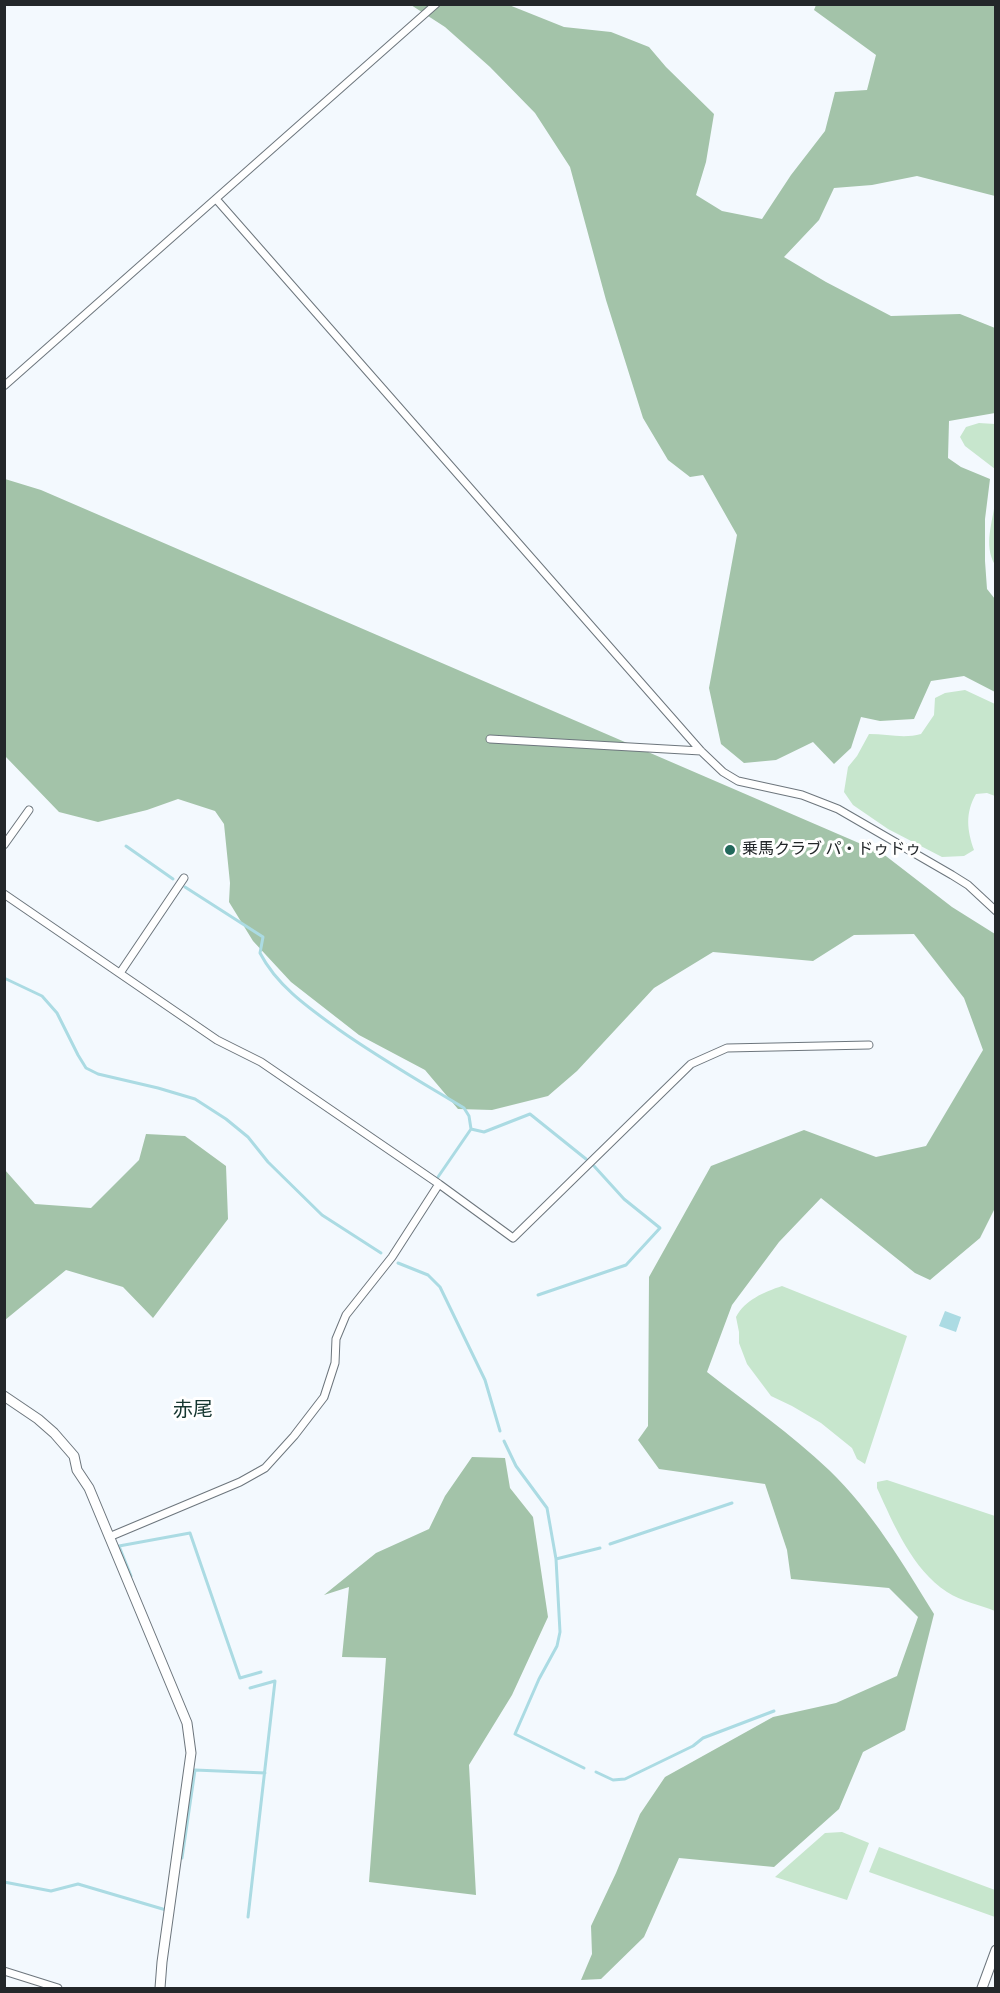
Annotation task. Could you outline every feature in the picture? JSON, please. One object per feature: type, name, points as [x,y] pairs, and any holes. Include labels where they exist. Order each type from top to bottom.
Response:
[{"type":"street","points":[[4,386],[436,4]]},
{"type":"street","points":[[216,199],[702,752],[723,772],[738,781],[802,795],[838,809],[968,885],[996,911]]},
{"type":"street","points":[[490,739],[702,752]]},
{"type":"street","points":[[4,845],[29,810]]},
{"type":"street","points":[[120,974],[184,878]]},
{"type":"street","points":[[4,894],[217,1040],[261,1062],[439,1184],[513,1238],[691,1064],[727,1048],[869,1045]]},
{"type":"street","points":[[109,1537],[240,1482],[265,1467],[324,1397],[335,1363],[336,1339],[346,1315],[392,1257],[439,1184]]},
{"type":"street","points":[[4,1396],[46,1426],[74,1456],[77,1470],[88,1488],[187,1723],[191,1753],[160,1989]]},
{"type":"street","points":[[982,1989],[996,1950]]},
{"type":"street","points":[[4,1971],[58,1989]]},
{"type":"green space","points":[[411,5],[509,5],[564,27],[611,32],[649,47],[714,114],[706,162],[696,195],[722,211],[762,219],[791,175],[825,131],[835,92],[867,90],[876,55],[814,10],[816,5],[995,5],[995,196],[917,176],[872,185],[834,188],[819,220],[784,257],[891,316],[960,314],[995,328],[995,413],[949,421],[948,458],[961,467],[990,479],[985,519],[985,561],[987,589],[995,599],[995,692],[964,676],[931,681],[914,719],[880,721],[861,717],[851,748],[834,764],[813,742],[776,760],[744,763],[721,744],[709,688],[737,535],[703,475],[690,477],[668,460],[643,418],[606,300],[570,167],[535,113],[490,67],[445,27]]},
{"type":"green space","points":[[979,423],[995,424],[995,469],[965,446],[960,437],[966,427]]},
{"type":"green space","points":[[5,479],[41,490],[882,853],[952,907],[995,934],[995,1208],[980,1238],[930,1280],[915,1273],[821,1198],[779,1242],[732,1305],[707,1372],[800,1444],[829,1470],[873,1520],[934,1614],[905,1730],[863,1752],[839,1809],[774,1867],[679,1858],[644,1937],[601,1979],[581,1980],[592,1954],[591,1926],[640,1814],[665,1777],[773,1717],[836,1703],[897,1676],[918,1617],[889,1588],[791,1579],[787,1550],[765,1484],[659,1469],[638,1440],[648,1426],[649,1277],[711,1166],[804,1130],[876,1157],[926,1146],[983,1050],[964,998],[914,934],[854,935],[813,961],[713,952],[654,988],[577,1071],[548,1096],[492,1110],[458,1109],[425,1070],[359,1035],[291,982],[253,941],[229,902],[230,883],[224,824],[215,811],[178,799],[147,810],[98,822],[59,812],[5,756]]},
{"type":"green space","points":[[995,501],[996,565],[991,557],[989,541]]},
{"type":"green space","points":[[965,690],[995,704],[995,796],[987,793],[976,794],[972,801],[968,822],[974,850],[964,856],[942,857],[888,829],[853,805],[844,792],[848,767],[869,734],[902,736],[921,734],[934,715],[935,698],[945,693]]},
{"type":"green space","points":[[146,1134],[185,1136],[226,1166],[228,1219],[153,1318],[123,1287],[66,1270],[5,1320],[5,1170],[35,1204],[91,1208],[139,1160]]},
{"type":"green space","points":[[782,1286],[907,1336],[865,1464],[857,1459],[852,1448],[821,1423],[771,1396],[747,1364],[739,1343],[736,1317],[750,1301]]},
{"type":"green space","points":[[472,1457],[505,1458],[510,1488],[533,1517],[548,1617],[512,1695],[469,1765],[476,1895],[369,1882],[386,1658],[342,1657],[349,1587],[324,1595],[376,1553],[429,1529],[445,1496]]},
{"type":"green space","points":[[887,1480],[995,1516],[995,1611],[947,1592],[914,1559],[890,1517],[877,1488],[877,1482]]},
{"type":"green space","points":[[842,1832],[869,1843],[847,1900],[775,1877],[825,1833]]},
{"type":"green space","points":[[879,1847],[995,1890],[995,1917],[869,1872]]},
{"type":"water","points":[[945,1311],[961,1317],[956,1332],[939,1326]]},
{"type":"waterway","points":[[126,846],[173,879]]},
{"type":"waterway","points":[[185,887],[263,937],[260,953],[275,976],[294,996],[353,1040],[464,1108],[469,1116],[471,1129],[484,1132],[530,1114],[586,1159]]},
{"type":"waterway","points":[[4,978],[42,996],[57,1013],[86,1068],[98,1074],[195,1099],[226,1119],[248,1137],[268,1162],[322,1215],[381,1253]]},
{"type":"waterway","points":[[438,1177],[471,1129]]},
{"type":"waterway","points":[[538,1295],[626,1265],[660,1228],[624,1199],[594,1166]]},
{"type":"waterway","points":[[398,1263],[428,1275],[440,1287],[485,1380],[500,1431]]},
{"type":"waterway","points":[[504,1441],[516,1466],[547,1508],[556,1559]]},
{"type":"waterway","points":[[610,1544],[732,1503]]},
{"type":"waterway","points":[[131,1576],[119,1546],[190,1533],[240,1678],[261,1672]]},
{"type":"waterway","points":[[584,1768],[515,1734],[539,1679],[557,1646],[560,1632],[556,1559],[600,1548]]},
{"type":"waterway","points":[[248,1917],[275,1681],[250,1688]]},
{"type":"waterway","points":[[596,1772],[613,1780],[625,1779],[693,1746],[703,1738],[774,1711]]},
{"type":"waterway","points":[[182,1858],[195,1770],[265,1773]]},
{"type":"waterway","points":[[4,1882],[51,1891],[78,1884],[166,1910]]},
{"type":"place","name":"乗馬クラブ パ・ドゥドゥ","points":[[730,850]]},
{"type":"district","name":"赤尾","points":[[193,1410]]}]
